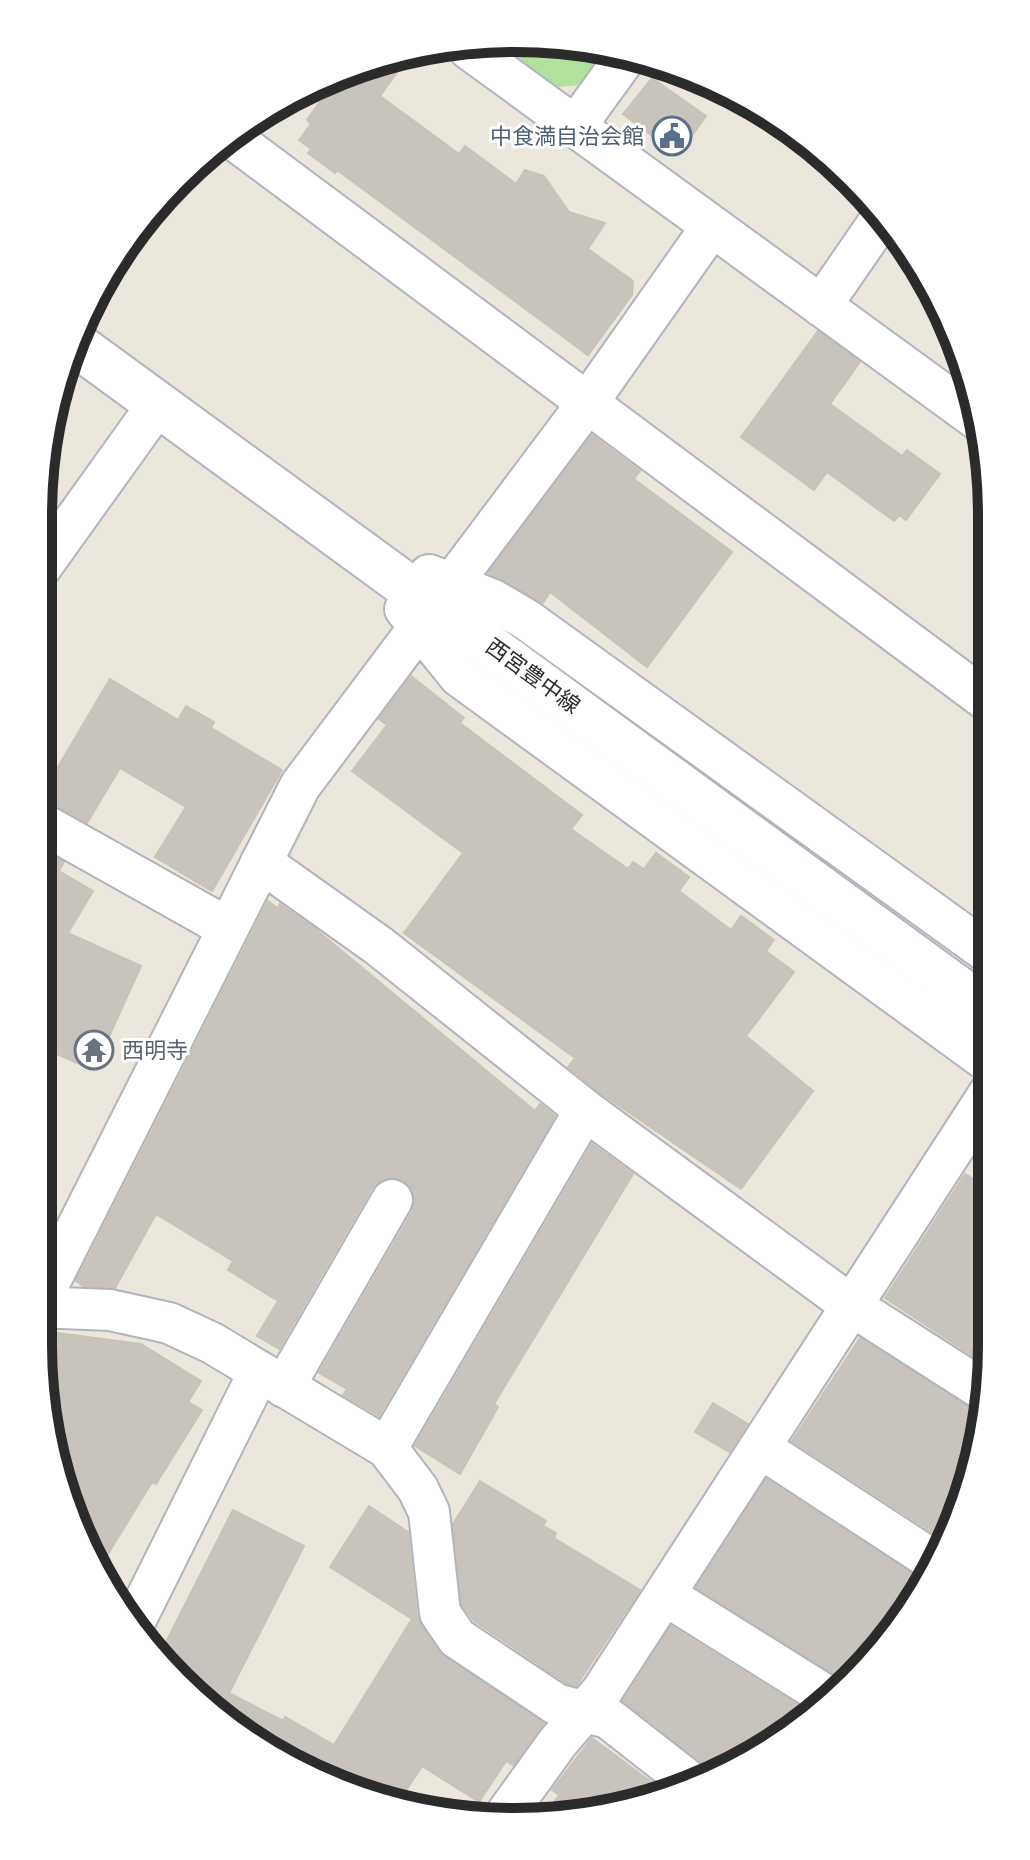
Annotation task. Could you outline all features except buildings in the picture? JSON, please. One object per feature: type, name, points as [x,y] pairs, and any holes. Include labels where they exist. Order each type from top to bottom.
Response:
[{"type":"main road","name":"西宮豊中線","points":[[83,349],[978,1004]]},
{"type":"street","points":[[476,54],[966,411]]},
{"type":"street","points":[[575,127],[620,65]]},
{"type":"street","points":[[239,143],[586,405],[978,694]]},
{"type":"street","points":[[52,1278],[226,927],[300,786],[586,405],[712,226]]},
{"type":"street","points":[[821,306],[876,226]]},
{"type":"street","points":[[52,552],[158,404]]},
{"type":"street","points":[[435,606],[493,600],[527,620],[978,945]]},
{"type":"street","points":[[435,606],[459,676],[978,1054]]},
{"type":"street","points":[[52,829],[226,927]]},
{"type":"street","points":[[261,862],[379,946],[585,1110],[852,1306],[976,1385]]},
{"type":"street","points":[[387,1448],[585,1110]]},
{"type":"street","points":[[511,1808],[602,1691],[762,1449],[978,1111]]},
{"type":"street","points":[[139,1615],[272,1380],[392,1200]]},
{"type":"street","points":[[52,1307],[110,1310],[169,1323],[212,1343],[387,1448],[418,1489],[429,1512],[440,1613],[457,1638],[556,1704],[608,1718],[683,1776]]},
{"type":"street","points":[[762,1449],[927,1556]]},
{"type":"street","points":[[665,1595],[821,1692]]},
{"type":"green space","points":[[510,52],[600,60],[581,85],[558,87]]},
{"type":"place","name":"中食満自治会館","points":[[672,136]]},
{"type":"place","name":"西明寺","points":[[94,1050]]}]
